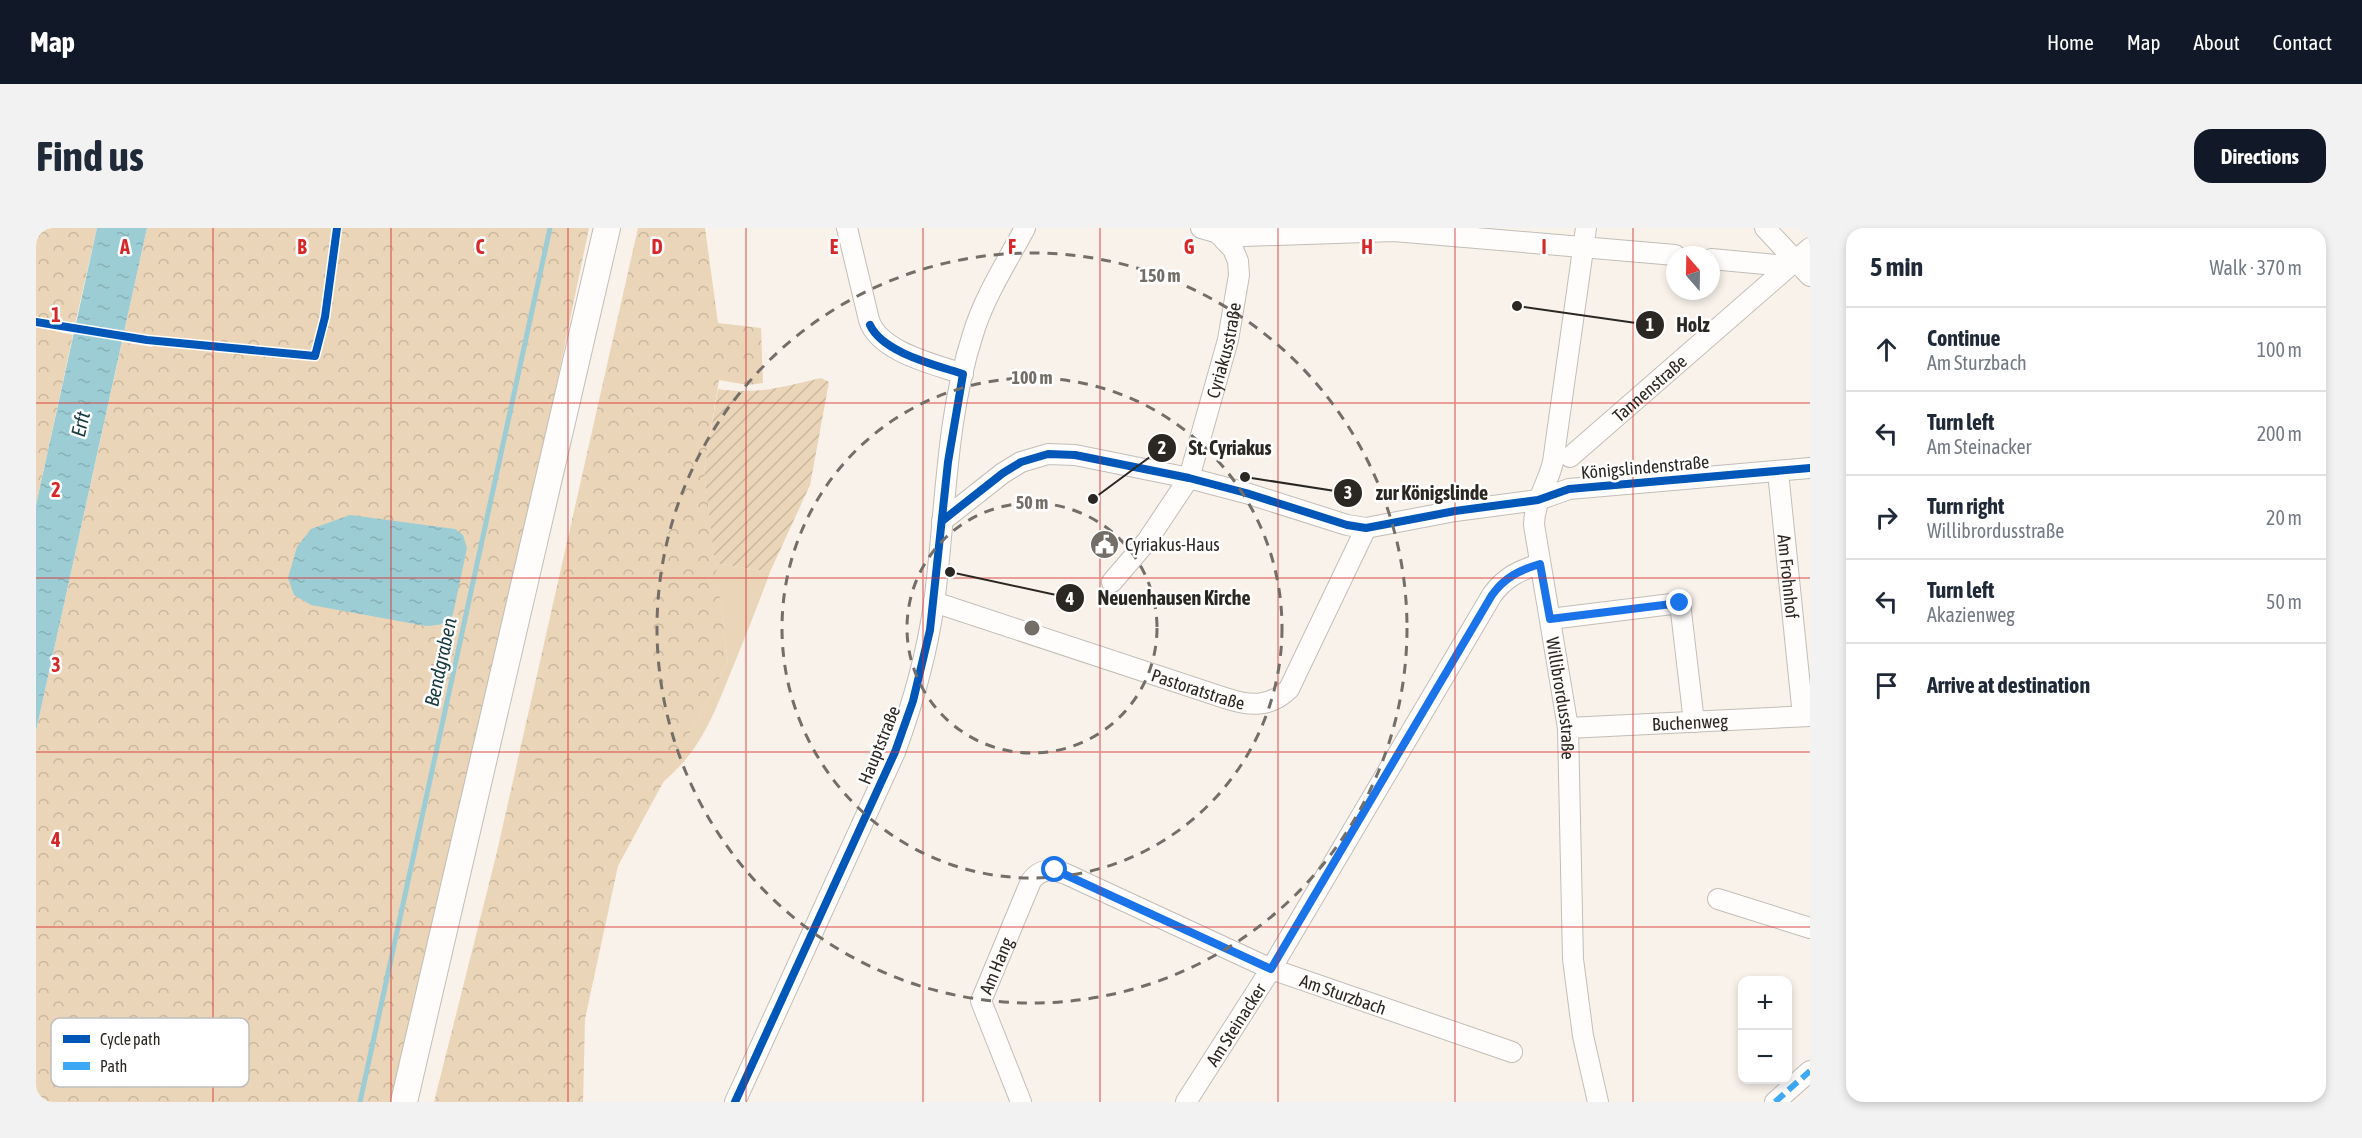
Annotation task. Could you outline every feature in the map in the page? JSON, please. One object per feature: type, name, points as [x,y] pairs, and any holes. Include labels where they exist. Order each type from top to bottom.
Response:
[{"type":"main road","points":[[404,1102],[608,228]]},
{"type":"street","points":[[847,228],[870,324],[879,336],[898,349],[963,374]]},
{"type":"street","name":"Hauptstraße","points":[[735,1102],[894,752],[922,669],[934,602],[948,462],[963,374],[978,320],[1025,228]]},
{"type":"street","points":[[1765,228],[1803,255],[1810,276]]},
{"type":"street","points":[[1211,230],[1252,236],[1394,231],[1585,237],[1666,253]]},
{"type":"street","name":"Cyriakusstraße","points":[[1112,582],[1147,541],[1189,478],[1231,326],[1239,275],[1235,252],[1211,230]]},
{"type":"street","name":"Willibrordusstraße","points":[[1585,237],[1552,467],[1538,500],[1534,525],[1568,728],[1573,959],[1583,1036],[1598,1102]]},
{"type":"street","points":[[1720,260],[1776,265],[1803,255]]},
{"type":"street","name":"Tannenstraße","points":[[1570,457],[1803,255]]},
{"type":"street","name":"Königslindenstraße","points":[[942,521],[1003,473],[1021,462],[1039,456],[1074,455],[1189,478],[1246,493],[1347,525],[1366,528],[1455,511],[1538,500],[1569,489],[1810,468]]},
{"type":"street","name":"Am Frohnhof","points":[[1778,472],[1807,716]]},
{"type":"street","name":"Pastoratstraße","points":[[934,602],[1225,698],[1245,704],[1260,704],[1276,699],[1289,689],[1366,528]]},
{"type":"street","name":"Am Steinacker","points":[[1186,1102],[1271,969],[1492,595],[1513,574],[1540,564]]},
{"type":"street","points":[[1550,619],[1680,603],[1694,722]]},
{"type":"street","name":"Buchenweg","points":[[1568,728],[1807,716]]},
{"type":"street","name":"Am Sturzbach","points":[[1047,870],[1066,874],[1271,969],[1512,1052]]},
{"type":"street","name":"Am Hang","points":[[1021,1102],[981,1001],[1031,881],[1037,874],[1047,870]]},
{"type":"street","points":[[1718,899],[1810,928]]},
{"type":"street","points":[[1775,1102],[1810,1071]]},
{"type":"green space","points":[[36,228],[97,228],[75,324],[36,319]]},
{"type":"green space","points":[[147,228],[589,228],[511,604],[391,1102],[36,1102],[36,731],[122,342],[152,347],[155,338],[124,332]]},
{"type":"green space","points":[[638,228],[705,228],[718,323],[761,328],[763,383],[748,385],[719,380],[704,471],[728,662],[618,866],[585,1019],[583,1102],[434,1102],[496,856]]},
{"type":"green space","points":[[36,327],[73,335],[36,505]]},
{"type":"green space","points":[[821,378],[829,382],[810,485],[770,572],[715,563],[704,471],[718,389],[758,391]]},
{"type":"green space","points":[[715,563],[770,572],[707,727],[689,756],[663,782],[728,662]]},
{"type":"water","name":"Erft","points":[[97,228],[147,228],[36,731],[36,505]]},
{"type":"water","points":[[350,515],[455,529],[463,535],[467,548],[453,614],[448,620],[439,625],[426,626],[311,605],[294,595],[288,578],[297,547],[311,529]]},
{"type":"waterway","name":"Bendgraben","points":[[360,1102],[550,228]]},
{"type":"marked path","points":[[1775,1102],[1810,1071]]},
{"type":"cycle path","points":[[36,322],[147,340],[315,356],[325,317],[337,228]]},
{"type":"cycle path","points":[[735,1102],[895,752],[913,701],[930,630],[948,462],[963,374],[911,357],[886,343],[870,325]]},
{"type":"cycle path","points":[[942,521],[1003,473],[1021,462],[1048,454],[1075,455],[1189,478],[1246,493],[1347,525],[1366,528],[1455,511],[1538,500],[1569,489],[1810,468]]},
{"type":"place","name":"Holz","points":[[1517,306]]},
{"type":"place","name":"zur Königslinde","points":[[1245,477]]},
{"type":"place","name":"St. Cyriakus","points":[[1093,499]]},
{"type":"place","name":"Cyriakus-Haus","points":[[1104,544]]},
{"type":"place","name":"Neuenhausen Kirche","points":[[950,572]]},
{"type":"route","points":[[1055,870],[1271,969],[1492,595],[1507,578],[1540,564],[1550,619],[1680,603]]}]
